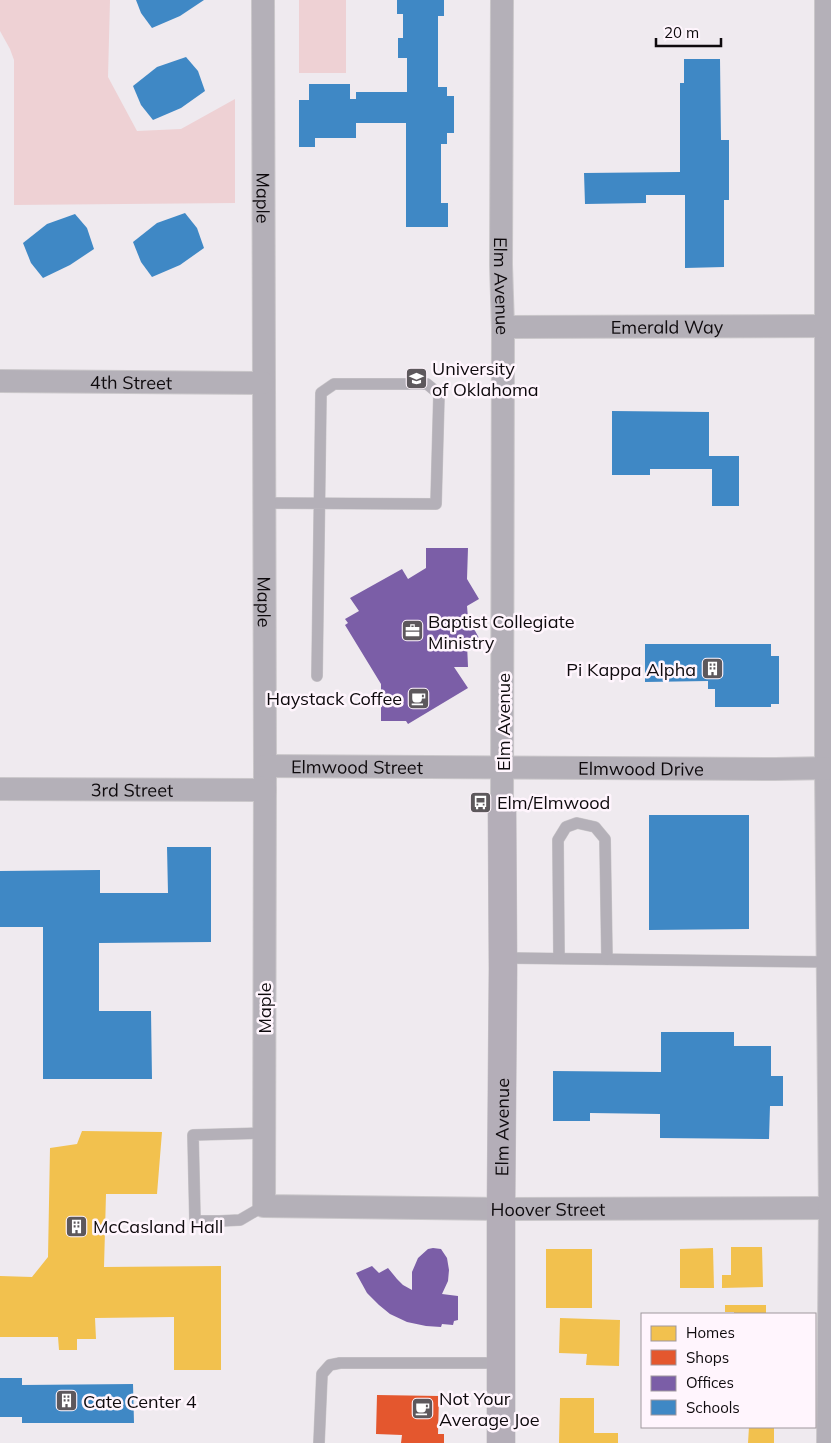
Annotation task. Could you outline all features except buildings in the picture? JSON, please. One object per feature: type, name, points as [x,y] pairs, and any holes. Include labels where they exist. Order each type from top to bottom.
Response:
[{"type":"street","name":"Maple","points":[[263,0],[264,1206]]},
{"type":"street","name":"Elm Avenue","points":[[501,1443],[503,958],[502,0]]},
{"type":"street","points":[[826,0],[829,227],[830,1342],[828,1443]]},
{"type":"street","name":"Emerald Way","points":[[503,327],[829,326]]},
{"type":"street","name":"4th Street","points":[[0,381],[263,383]]},
{"type":"street","name":"Elmwood Street","points":[[265,766],[450,767]]},
{"type":"street","name":"Elmwood Drive","points":[[450,767],[775,770],[828,768]]},
{"type":"street","name":"3rd Street","points":[[0,790],[265,790]]},
{"type":"street","name":"Hoover Street","points":[[264,1206],[501,1209],[830,1208]]},
{"type":"lane","points":[[264,502],[320,502],[436,504],[439,394],[427,384],[334,384],[320,393],[320,502],[317,676]]},
{"type":"lane","points":[[559,958],[558,840],[566,827],[577,823],[595,827],[605,839],[606,959]]},
{"type":"lane","points":[[503,958],[829,962]]},
{"type":"lane","points":[[264,1133],[193,1135],[195,1221],[220,1222],[240,1220],[264,1206]]},
{"type":"lane","points":[[319,1443],[322,1374],[330,1366],[340,1363],[501,1363]]},
{"type":"shaded area","points":[[0,0],[110,0],[108,77],[137,131],[181,129],[235,99],[235,203],[14,205],[14,60],[0,31]]},
{"type":"shaded area","points":[[299,0],[346,0],[346,73],[299,73]]},
{"type":"place","name":"University of Oklahoma","points":[[416,378]]},
{"type":"place","name":"Baptist Collegiate Ministry","points":[[412,631]]},
{"type":"place","name":"Pi Kappa Alpha","points":[[712,669]]},
{"type":"place","name":"Haystack Coffee","points":[[418,698]]},
{"type":"place","name":"Elm/Elmwood","points":[[481,802]]},
{"type":"place","name":"McCasland Hall","points":[[77,1226]]},
{"type":"place","name":"Cate Center 4","points":[[67,1401]]},
{"type":"place","name":"Not Your Average Joe","points":[[423,1408]]}]
